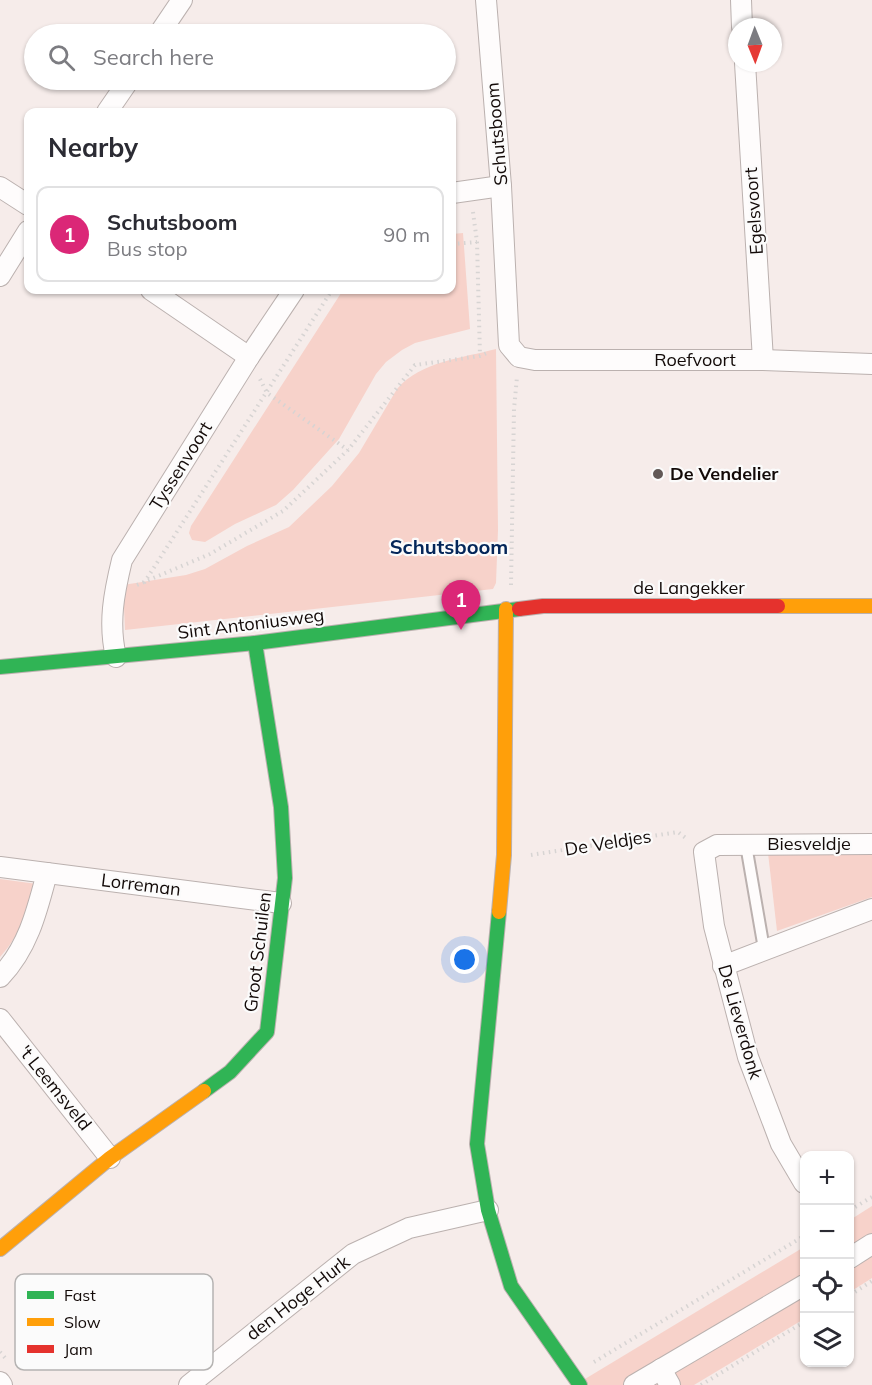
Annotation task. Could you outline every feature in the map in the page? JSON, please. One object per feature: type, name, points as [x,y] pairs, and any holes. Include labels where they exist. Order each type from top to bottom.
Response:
[{"type":"street","points":[[166,24],[182,0]]},
{"type":"street","name":"Schutsboom","points":[[486,0],[514,351]]},
{"type":"street","points":[[741,0],[742,18]]},
{"type":"street","name":"Egelsvoort","points":[[746,72],[763,360]]},
{"type":"street","points":[[110,108],[122,90]]},
{"type":"street","points":[[460,192],[501,186]]},
{"type":"street","points":[[0,187],[24,202]]},
{"type":"street","points":[[0,276],[24,237]]},
{"type":"street","points":[[157,294],[249,357]]},
{"type":"street","name":"Tyssenvoort","points":[[116,657],[112,638],[114,590],[122,560],[249,357],[291,294]]},
{"type":"street","name":"Roefvoort","points":[[514,351],[535,360],[763,360],[872,364]]},
{"type":"street","name":"de Langekker","points":[[506,609],[543,606],[872,606]]},
{"type":"street","points":[[506,609],[504,855],[477,1144],[488,1210],[511,1286],[576,1380]]},
{"type":"street","name":"Sint Antoniusweg","points":[[0,667],[255,643],[506,609]]},
{"type":"street","name":"Groot Schuilen","points":[[0,1249],[110,1158],[230,1072],[267,1032],[285,878],[281,807],[255,643]]},
{"type":"street","name":"Biesveldje","points":[[704,852],[717,845],[872,844]]},
{"type":"street","name":"De Lieverdonk","points":[[704,852],[714,926],[748,1057],[780,1144],[800,1176]]},
{"type":"street","name":"Lorreman","points":[[0,867],[281,903]]},
{"type":"street","points":[[0,977],[10,967],[34,923],[47,873]]},
{"type":"street","points":[[723,966],[872,909]]},
{"type":"street","name":"'t Leemsveld","points":[[0,1019],[110,1158]]},
{"type":"street","name":"den Hoge Hurk","points":[[213,1366],[353,1254],[409,1228],[488,1210]]},
{"type":"street","points":[[854,1255],[872,1244]]},
{"type":"street","points":[[634,1385],[666,1377],[800,1287]]},
{"type":"street","name":"den Hoge Hurk","points":[[189,1385],[208,1370]]},
{"type":"lane","name":"Biesveldje","points":[[746,845],[764,949]]},
{"type":"path","points":[[460,192],[477,242],[480,356]]},
{"type":"path","points":[[456,244],[477,242]]},
{"type":"path","points":[[144,583],[329,294]]},
{"type":"path","points":[[114,590],[144,583],[210,554],[283,511],[348,450],[415,364],[514,351],[511,588]]},
{"type":"path","points":[[249,357],[267,393],[348,450]]},
{"type":"path","name":"De Veldjes","points":[[504,855],[537,855],[678,832],[704,852]]},
{"type":"path","points":[[854,1207],[872,1197]]},
{"type":"path","points":[[576,1380],[800,1239]]},
{"type":"path","points":[[854,1292],[872,1281]]},
{"type":"path","points":[[701,1385],[800,1324]]},
{"type":"shaded area","points":[[463,233],[470,329],[415,343],[386,362],[376,374],[339,439],[293,490],[276,505],[235,524],[205,542],[192,540],[189,533],[191,526],[340,294],[456,294],[456,234]]},
{"type":"shaded area","points":[[496,349],[498,530],[496,583],[493,589],[125,630],[123,585],[186,575],[205,569],[289,527],[332,486],[359,453],[397,389],[407,380],[430,366]]},
{"type":"shaded area","points":[[768,853],[872,854],[872,897],[777,931]]},
{"type":"shaded area","points":[[0,879],[37,884],[18,931],[0,957]]},
{"type":"shaded area","points":[[872,1206],[872,1278],[854,1289],[854,1259],[854,1217]]},
{"type":"shaded area","points":[[800,1249],[800,1321],[694,1385],[575,1385]]},
{"type":"traffic: fast","points":[[0,667],[255,643],[519,609]]},
{"type":"traffic: fast","points":[[204,1091],[230,1072],[267,1032],[285,878],[281,807],[255,643]]},
{"type":"traffic: fast","points":[[499,912],[477,1144],[488,1210],[511,1286],[580,1385]]},
{"type":"traffic: slow","points":[[778,606],[872,606]]},
{"type":"traffic: slow","points":[[499,912],[504,855],[506,609]]},
{"type":"traffic: slow","points":[[0,1249],[110,1158],[204,1091]]},
{"type":"traffic: jam","points":[[519,609],[543,606],[778,606]]},
{"type":"place","name":"De Vendelier","points":[[658,474]]},
{"type":"place","name":"Schutsboom","points":[[461,630]]},
{"type":"district","name":"Schutsboom","points":[[449,547]]}]
